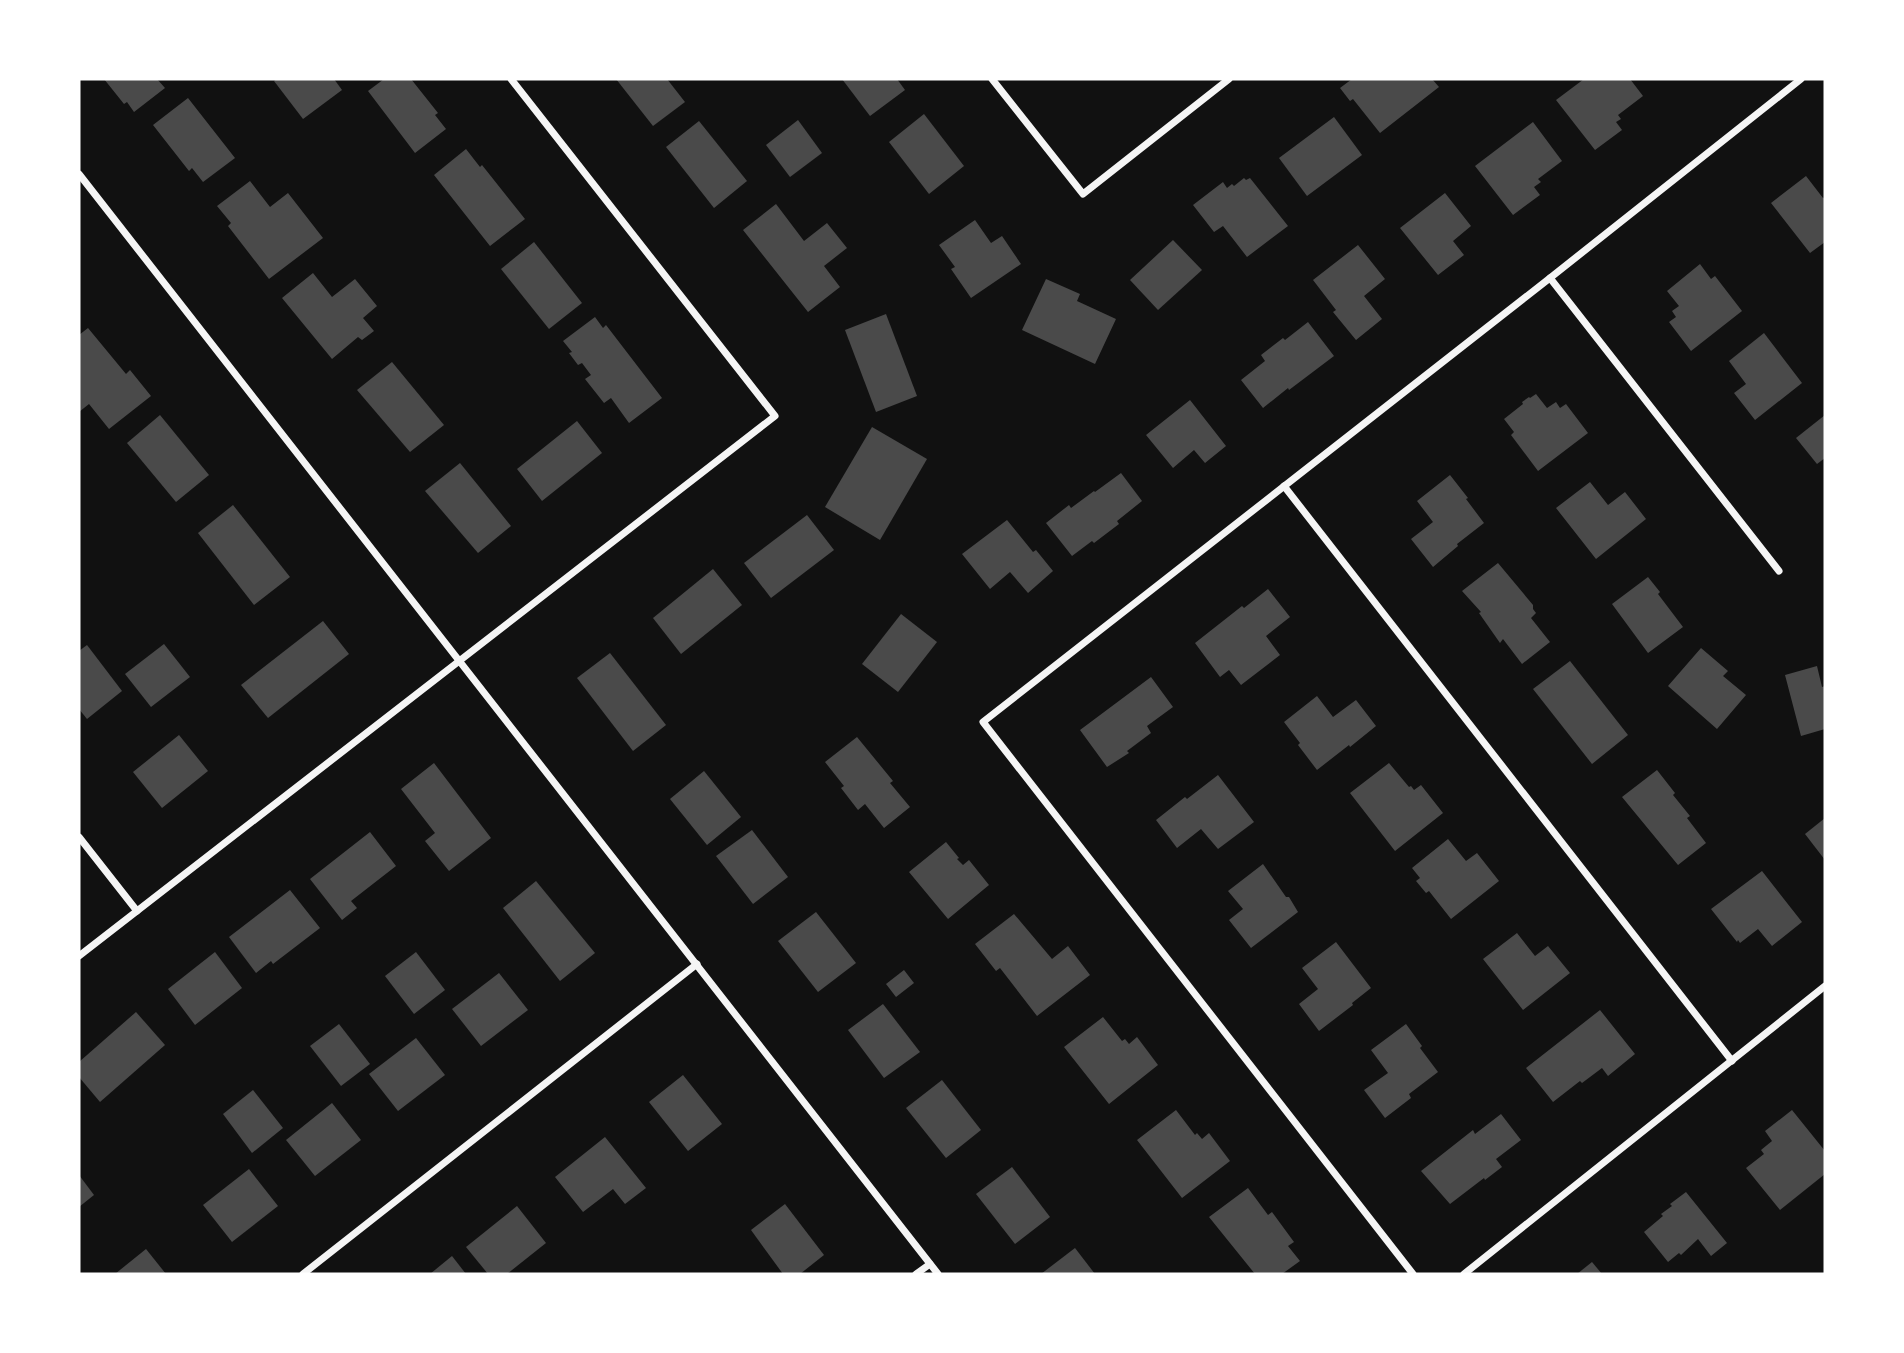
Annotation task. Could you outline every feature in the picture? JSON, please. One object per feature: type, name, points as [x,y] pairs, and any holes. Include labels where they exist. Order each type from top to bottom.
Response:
[{"type":"street","points":[[79,956],[775,416],[511,79]]},
{"type":"street","points":[[992,79],[1083,194],[1229,79]]},
{"type":"street","points":[[1413,1274],[983,722],[1801,79]]},
{"type":"street","points":[[79,174],[938,1274]]},
{"type":"street","points":[[1550,278],[1779,571]]},
{"type":"street","points":[[1284,485],[1732,1061]]},
{"type":"street","points":[[79,837],[137,911]]},
{"type":"street","points":[[303,1274],[697,964]]},
{"type":"street","points":[[1464,1274],[1825,986]]},
{"type":"street","points":[[916,1274],[930,1264]]},
{"type":"building","points":[[104,79],[157,79],[165,88],[134,112]]},
{"type":"building","points":[[334,79],[342,90],[303,119],[274,81]]},
{"type":"building","points":[[384,79],[411,79],[438,113],[435,115],[446,129],[415,153],[368,91]]},
{"type":"building","points":[[616,79],[667,79],[685,102],[653,126]]},
{"type":"building","points":[[842,79],[897,79],[905,90],[870,116]]},
{"type":"building","points":[[1352,79],[1432,79],[1439,87],[1380,133],[1353,99],[1350,101],[1340,88]]},
{"type":"building","points":[[1584,79],[1630,79],[1643,96],[1618,115],[1621,119],[1616,122],[1622,130],[1595,150],[1556,100]]},
{"type":"building","points":[[188,98],[235,158],[203,182],[192,168],[189,171],[153,125]]},
{"type":"building","points":[[924,114],[964,166],[929,194],[889,142]]},
{"type":"building","points":[[1334,117],[1362,155],[1307,196],[1279,158]]},
{"type":"building","points":[[798,120],[822,153],[790,177],[766,145]]},
{"type":"building","points":[[699,121],[747,181],[714,208],[666,147]]},
{"type":"building","points":[[1533,122],[1562,161],[1538,179],[1541,182],[1534,187],[1540,195],[1513,215],[1475,166]]},
{"type":"building","points":[[466,149],[525,219],[490,246],[434,175]]},
{"type":"building","points":[[1806,176],[1823,198],[1825,197],[1825,242],[1810,253],[1771,203]]},
{"type":"building","points":[[1244,178],[1250,178],[1288,226],[1247,257],[1223,226],[1214,232],[1193,205],[1223,182],[1227,188]]},
{"type":"building","points":[[250,181],[270,207],[288,193],[323,238],[269,279],[228,226],[231,223],[217,206]]},
{"type":"building","points":[[1445,193],[1471,226],[1453,241],[1464,255],[1438,275],[1400,228]]},
{"type":"building","points":[[776,204],[804,241],[827,223],[847,248],[824,266],[840,287],[808,312],[743,230]]},
{"type":"building","points":[[975,220],[991,243],[1002,236],[1021,264],[971,298],[951,269],[955,267],[939,245]]},
{"type":"building","points":[[1173,240],[1202,270],[1158,310],[1130,280]]},
{"type":"building","points":[[534,242],[582,303],[549,329],[501,269]]},
{"type":"building","points":[[1358,245],[1385,279],[1364,296],[1382,319],[1356,340],[1333,312],[1336,310],[1313,280]]},
{"type":"building","points":[[1700,264],[1711,279],[1715,276],[1742,311],[1691,351],[1669,322],[1676,317],[1672,311],[1679,306],[1667,291]]},
{"type":"building","points":[[313,273],[332,297],[355,279],[377,306],[363,318],[374,331],[362,340],[358,337],[332,359],[282,298]]},
{"type":"building","points":[[1046,279],[1080,294],[1077,301],[1116,319],[1095,364],[1022,330]]},
{"type":"building","points":[[886,314],[917,396],[876,412],[845,330]]},
{"type":"building","points":[[595,317],[603,328],[606,325],[662,398],[629,423],[611,398],[604,403],[585,379],[591,375],[582,363],[578,365],[563,341]]},
{"type":"building","points":[[1308,322],[1334,356],[1263,408],[1241,380],[1265,361],[1261,355]]},
{"type":"building","points":[[88,328],[126,374],[130,370],[151,396],[109,429],[89,404],[79,412],[79,335]]},
{"type":"building","points":[[1764,333],[1802,383],[1755,420],[1734,393],[1746,384],[1729,361]]},
{"type":"building","points":[[392,362],[444,425],[410,452],[357,390]]},
{"type":"building","points":[[1536,394],[1547,408],[1556,402],[1560,408],[1566,404],[1588,433],[1538,471],[1511,435],[1514,432],[1504,419],[1523,404],[1522,402]]},
{"type":"building","points":[[1190,400],[1226,446],[1205,463],[1194,450],[1173,468],[1146,435]]},
{"type":"building","points":[[160,415],[209,475],[176,502],[127,443]]},
{"type":"building","points":[[1825,415],[1825,458],[1817,464],[1796,438]]},
{"type":"building","points":[[577,421],[602,453],[542,501],[517,469]]},
{"type":"building","points":[[872,427],[927,459],[880,540],[825,507]]},
{"type":"building","points":[[460,463],[511,526],[478,553],[425,491]]},
{"type":"building","points":[[1121,473],[1142,501],[1117,521],[1119,524],[1072,556],[1046,523],[1069,505],[1071,508]]},
{"type":"building","points":[[1450,475],[1484,523],[1433,567],[1411,539],[1433,522],[1417,501]]},
{"type":"building","points":[[1590,482],[1608,505],[1625,492],[1646,519],[1596,559],[1556,508]]},
{"type":"building","points":[[233,505],[290,577],[254,605],[198,533]]},
{"type":"building","points":[[807,515],[834,550],[771,598],[744,563]]},
{"type":"building","points":[[1007,520],[1033,552],[1036,550],[1053,571],[1028,593],[1010,572],[990,589],[962,554]]},
{"type":"building","points":[[1498,563],[1533,605],[1536,613],[1531,618],[1550,642],[1522,664],[1503,639],[1500,643],[1479,613],[1481,612],[1462,591]]},
{"type":"building","points":[[713,569],[742,605],[681,654],[653,618]]},
{"type":"building","points":[[1648,577],[1683,627],[1648,653],[1612,604]]},
{"type":"building","points":[[1268,589],[1290,617],[1266,636],[1280,655],[1241,685],[1229,670],[1220,677],[1195,643]]},
{"type":"building","points":[[901,614],[937,642],[898,692],[862,664]]},
{"type":"building","points":[[323,621],[349,654],[268,718],[241,685]]},
{"type":"building","points":[[164,644],[190,677],[151,707],[125,674]]},
{"type":"building","points":[[87,645],[122,691],[87,719],[79,709],[79,651]]},
{"type":"building","points":[[1701,648],[1728,671],[1723,676],[1746,695],[1717,729],[1668,686]]},
{"type":"building","points":[[610,653],[666,725],[633,751],[577,678]]},
{"type":"building","points":[[1570,661],[1628,735],[1592,764],[1533,689]]},
{"type":"building","points":[[1817,666],[1822,687],[1825,686],[1825,729],[1801,736],[1785,675]]},
{"type":"building","points":[[1151,677],[1173,707],[1147,726],[1151,733],[1127,751],[1129,753],[1107,767],[1080,730]]},
{"type":"building","points":[[1317,696],[1333,717],[1356,700],[1376,726],[1317,770],[1284,722]]},
{"type":"building","points":[[179,735],[208,771],[162,808],[133,772]]},
{"type":"building","points":[[857,737],[893,781],[890,783],[910,807],[884,828],[865,804],[858,810],[825,762]]},
{"type":"building","points":[[434,763],[491,838],[449,871],[425,841],[435,833],[401,789]]},
{"type":"building","points":[[1389,763],[1409,787],[1414,790],[1421,785],[1443,813],[1395,851],[1350,793]]},
{"type":"building","points":[[1657,770],[1675,793],[1673,795],[1690,816],[1687,818],[1706,843],[1678,865],[1622,797]]},
{"type":"building","points":[[704,771],[741,817],[707,845],[670,799]]},
{"type":"building","points":[[1218,775],[1254,822],[1218,849],[1201,829],[1177,848],[1156,820]]},
{"type":"building","points":[[1825,818],[1825,860],[1805,834]]},
{"type":"building","points":[[752,830],[788,877],[753,904],[716,856]]},
{"type":"building","points":[[370,832],[396,866],[351,901],[357,908],[342,920],[310,879]]},
{"type":"building","points":[[1448,839],[1466,861],[1477,853],[1499,881],[1451,919],[1429,891],[1426,893],[1416,881],[1420,878],[1412,868]]},
{"type":"building","points":[[946,842],[963,865],[969,860],[989,885],[948,919],[909,872]]},
{"type":"building","points":[[1263,864],[1298,912],[1251,948],[1229,920],[1243,909],[1228,891]]},
{"type":"building","points":[[1762,871],[1802,922],[1772,946],[1758,929],[1740,943],[1738,940],[1737,942],[1711,909]]},
{"type":"building","points":[[536,881],[595,953],[560,981],[503,908]]},
{"type":"building","points":[[290,890],[320,928],[273,964],[271,961],[256,973],[229,937]]},
{"type":"building","points":[[816,912],[856,963],[818,992],[778,941]]},
{"type":"building","points":[[1014,914],[1052,959],[1068,946],[1090,975],[1037,1016],[1000,968],[996,971],[975,944]]},
{"type":"building","points":[[1517,933],[1535,956],[1548,946],[1570,973],[1523,1010],[1483,959]]},
{"type":"building","points":[[1336,942],[1371,988],[1319,1031],[1299,1004],[1318,989],[1302,968]]},
{"type":"building","points":[[215,952],[242,988],[195,1025],[168,989]]},
{"type":"building","points":[[416,952],[445,990],[414,1014],[385,976]]},
{"type":"building","points":[[904,970],[914,983],[896,997],[886,984]]},
{"type":"building","points":[[499,973],[528,1010],[481,1046],[452,1009]]},
{"type":"building","points":[[883,1004],[920,1052],[884,1078],[848,1030]]},
{"type":"building","points":[[1600,1010],[1635,1054],[1608,1076],[1602,1068],[1553,1102],[1526,1068]]},
{"type":"building","points":[[136,1012],[165,1045],[100,1102],[79,1077],[79,1062]]},
{"type":"building","points":[[1103,1017],[1122,1041],[1125,1039],[1129,1044],[1137,1037],[1158,1065],[1109,1104],[1064,1047]]},
{"type":"building","points":[[339,1024],[370,1064],[341,1086],[310,1046]]},
{"type":"building","points":[[1406,1024],[1438,1072],[1409,1094],[1411,1098],[1385,1118],[1364,1090],[1388,1073],[1371,1050]]},
{"type":"building","points":[[416,1038],[445,1075],[398,1111],[369,1074]]},
{"type":"building","points":[[683,1075],[722,1124],[688,1151],[649,1102]]},
{"type":"building","points":[[942,1080],[981,1130],[946,1158],[906,1108]]},
{"type":"building","points":[[253,1090],[283,1128],[252,1153],[223,1114]]},
{"type":"building","points":[[332,1103],[361,1140],[315,1176],[286,1140]]},
{"type":"building","points":[[1176,1110],[1195,1135],[1197,1133],[1202,1139],[1209,1133],[1230,1161],[1182,1198],[1137,1140]]},
{"type":"building","points":[[1792,1110],[1825,1151],[1825,1174],[1780,1210],[1746,1168],[1764,1154],[1761,1150],[1772,1141],[1765,1131]]},
{"type":"building","points":[[1501,1114],[1521,1140],[1496,1159],[1502,1167],[1450,1204],[1421,1171],[1473,1130],[1475,1134]]},
{"type":"building","points":[[605,1137],[646,1188],[625,1204],[613,1189],[583,1212],[555,1177]]},
{"type":"building","points":[[1012,1167],[1050,1217],[1015,1244],[976,1194]]},
{"type":"building","points":[[249,1169],[278,1206],[232,1242],[203,1205]]},
{"type":"building","points":[[79,1175],[94,1195],[79,1207]]},
{"type":"building","points":[[1248,1188],[1268,1215],[1272,1212],[1294,1242],[1288,1246],[1300,1261],[1282,1274],[1255,1274],[1209,1217]]},
{"type":"building","points":[[1686,1192],[1727,1243],[1711,1256],[1698,1239],[1681,1255],[1679,1253],[1668,1262],[1644,1232],[1663,1216],[1661,1214],[1672,1206],[1670,1204]]},
{"type":"building","points":[[785,1204],[824,1255],[800,1274],[783,1274],[751,1230]]},
{"type":"building","points":[[517,1206],[546,1243],[507,1274],[488,1274],[466,1247]]},
{"type":"building","points":[[1075,1248],[1095,1274],[1041,1274]]},
{"type":"building","points":[[146,1249],[166,1274],[115,1274]]},
{"type":"building","points":[[452,1256],[466,1274],[430,1274]]},
{"type":"building","points":[[1592,1262],[1602,1274],[1577,1274]]}]
